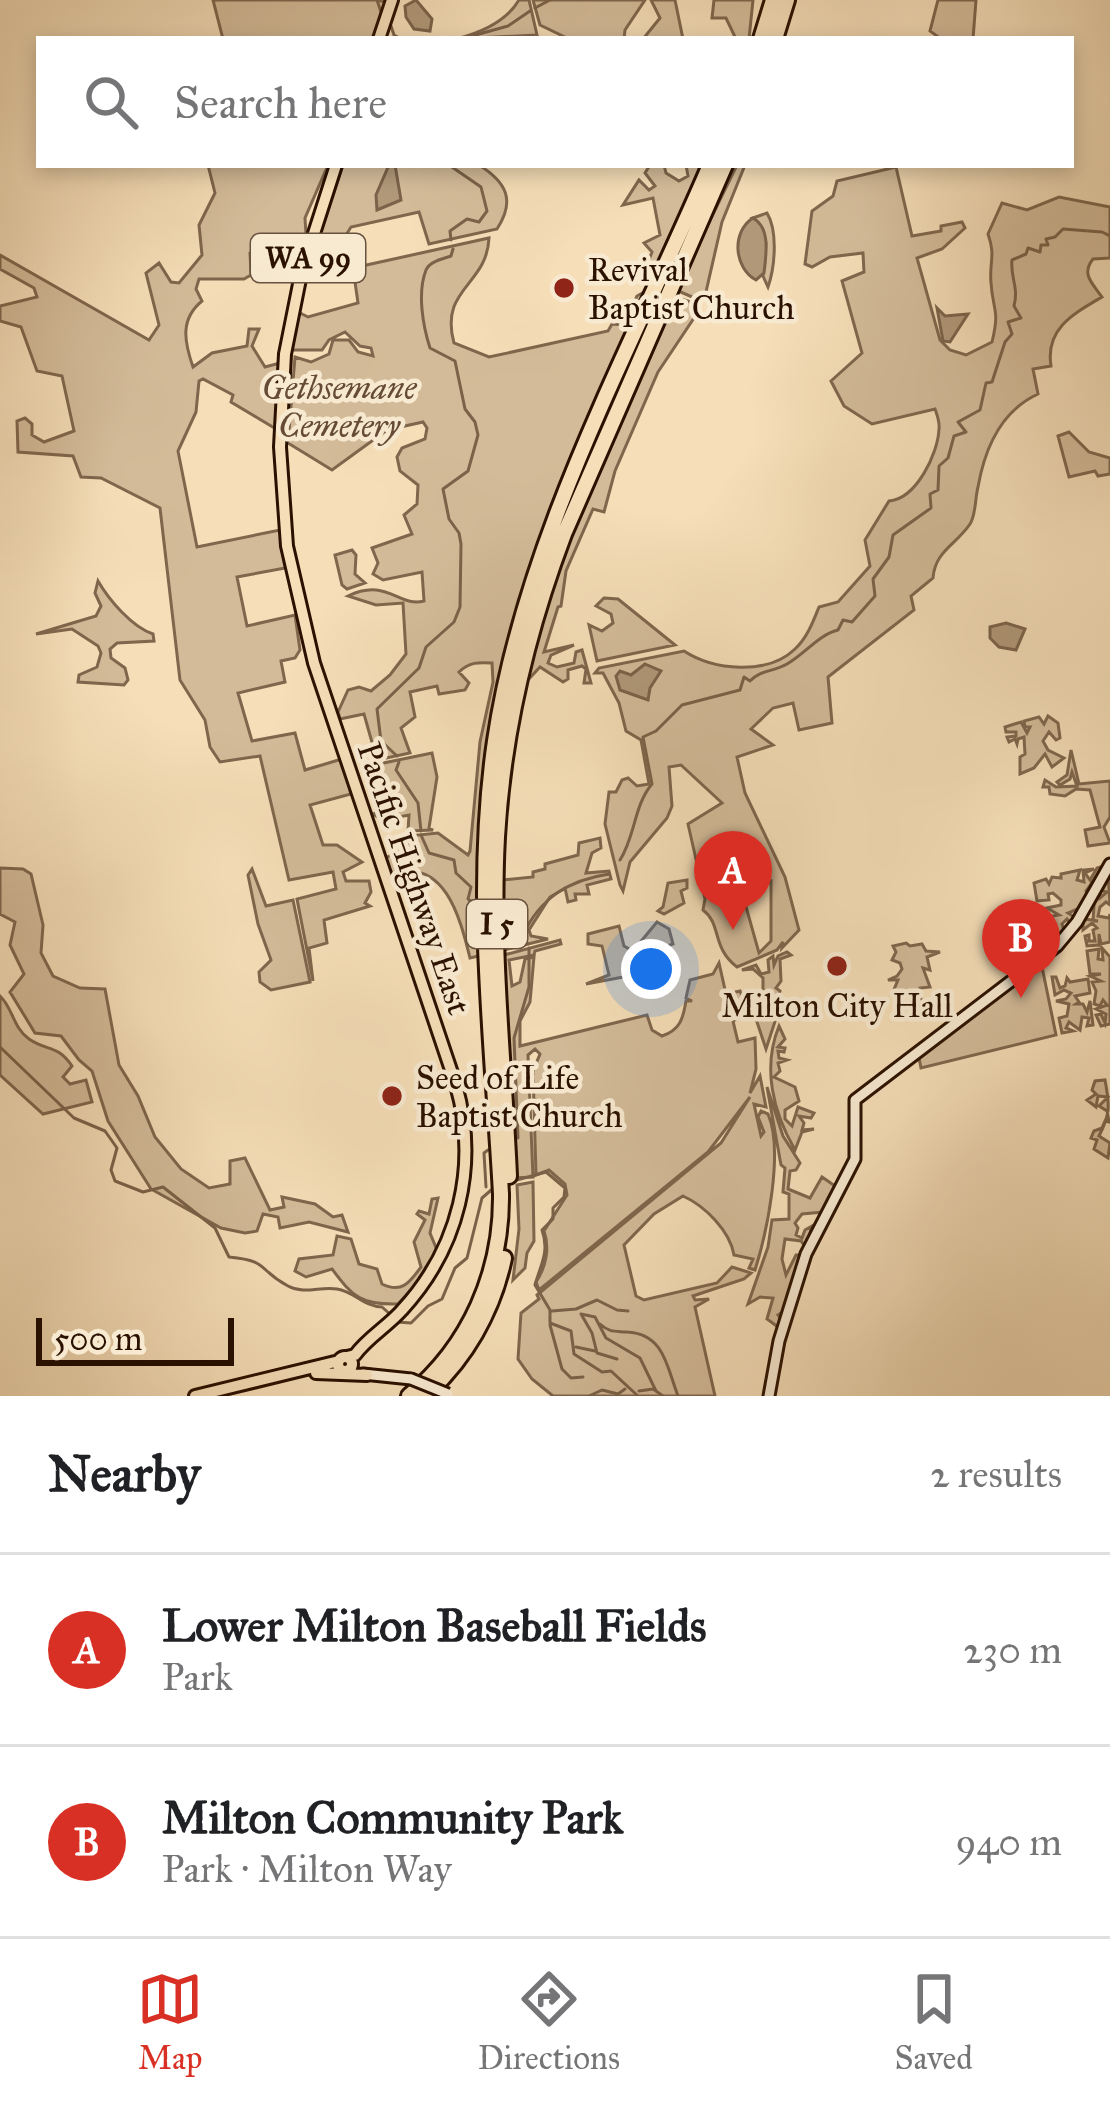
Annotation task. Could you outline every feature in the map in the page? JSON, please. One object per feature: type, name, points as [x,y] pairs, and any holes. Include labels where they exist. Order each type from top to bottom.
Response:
[{"type":"highway","points":[[760,36],[769,0]]},
{"type":"highway","points":[[776,36],[787,0]]},
{"type":"highway","name":"I 5","points":[[578,501],[669,294],[717,168]]},
{"type":"highway","name":"I 5","points":[[424,1396],[458,1360],[490,1302],[504,1259],[505,1193],[486,871],[495,741],[510,661],[534,577],[592,434],[717,168]]},
{"type":"highway","name":"I 5","points":[[504,1175],[496,872],[502,784],[517,684],[534,618],[578,501],[717,168]]},
{"type":"highway","points":[[669,294],[733,168]]},
{"type":"highway","name":"I 5","points":[[410,1388],[453,1349],[476,1313],[494,1262],[505,1193]]},
{"type":"main road","points":[[381,36],[393,0]]},
{"type":"main road","name":"Pacific Highway East","points":[[337,168],[298,283],[281,413],[283,515],[302,621],[456,1084],[464,1120],[465,1176],[451,1234],[425,1282],[345,1365]]},
{"type":"main road","points":[[769,1396],[779,1341],[806,1254],[855,1159],[852,1112],[856,1100],[1057,946],[1077,922],[1110,864]]},
{"type":"main road","name":"Pacific Highway East","points":[[195,1396],[345,1365],[376,1336]]},
{"type":"main road","points":[[366,1349],[361,1362],[367,1374]]},
{"type":"main road","points":[[345,1365],[410,1388],[450,1395]]},
{"type":"main road","points":[[310,1372],[367,1374]]},
{"type":"green space","points":[[213,0],[388,3],[377,36],[222,36]]},
{"type":"green space","points":[[519,0],[529,0],[537,35],[465,36],[492,26]]},
{"type":"green space","points":[[533,0],[645,0],[624,36],[563,36],[540,25]]},
{"type":"green space","points":[[651,0],[675,0],[682,36],[645,36],[660,18]]},
{"type":"green space","points":[[714,0],[753,0],[749,36],[735,36],[726,18],[712,18]]},
{"type":"green space","points":[[938,0],[976,0],[973,36],[937,36],[930,31]]},
{"type":"green space","points":[[209,168],[327,168],[305,218],[306,234],[250,253],[251,275],[244,279],[199,279],[196,289],[202,301],[187,323],[193,367],[212,353],[247,346],[249,329],[259,329],[252,346],[265,367],[280,363],[276,429],[231,402],[233,395],[203,379],[196,412],[178,451],[197,547],[280,530],[285,568],[237,577],[247,626],[295,615],[300,650],[295,658],[281,661],[285,682],[238,693],[252,741],[295,733],[305,770],[342,759],[351,794],[310,805],[323,845],[337,845],[362,862],[343,872],[346,881],[369,881],[371,892],[365,903],[370,906],[324,920],[327,943],[309,948],[313,981],[297,899],[336,889],[333,872],[289,880],[260,756],[220,762],[210,747],[205,720],[180,680],[160,508],[101,478],[81,477],[73,456],[18,452],[17,421],[25,418],[32,424],[32,435],[44,442],[74,431],[62,376],[37,371],[21,327],[0,321],[0,306],[37,297],[34,288],[0,269],[0,255],[149,340],[159,325],[146,273],[159,263],[171,282],[179,283],[202,255],[199,225],[215,193]]},
{"type":"green space","points":[[342,168],[483,168],[505,192],[506,209],[497,229],[429,244],[419,212],[351,227],[341,243],[343,265],[317,271],[312,265]]},
{"type":"green space","points":[[648,168],[665,168],[679,181],[688,176],[687,168],[701,168],[652,280],[619,264],[648,262],[652,252],[644,243],[660,235],[653,198],[623,205],[639,180],[649,190],[655,186],[645,173]]},
{"type":"green space","points":[[736,168],[744,168],[722,222],[705,296],[699,300],[676,290]]},
{"type":"green space","points":[[896,168],[912,236],[962,222],[965,228],[942,249],[917,258],[940,340],[950,350],[966,355],[992,342],[996,316],[988,234],[1002,203],[1027,210],[1059,197],[1110,207],[1110,258],[1093,259],[1090,264],[1089,278],[1102,297],[1057,332],[1051,366],[1033,369],[1038,394],[1014,410],[990,444],[972,520],[942,555],[933,578],[911,596],[914,610],[828,677],[832,723],[799,730],[793,703],[773,708],[751,729],[773,745],[737,757],[745,793],[785,877],[799,930],[782,948],[783,942],[777,950],[737,967],[723,952],[713,922],[703,910],[705,899],[688,824],[722,803],[681,765],[669,767],[672,806],[667,818],[630,862],[623,891],[620,885],[605,824],[609,792],[616,792],[628,778],[637,786],[649,784],[641,740],[626,731],[619,703],[603,673],[595,673],[599,668],[684,651],[724,666],[755,667],[783,658],[803,640],[819,607],[838,602],[870,566],[865,540],[889,501],[908,492],[930,462],[939,429],[935,409],[872,424],[844,406],[831,381],[862,353],[842,281],[864,272],[863,253],[830,257],[812,267],[805,264],[812,211],[833,196],[837,181]],"holes":[[[771,881],[771,941],[759,953],[741,889]]]},
{"type":"green space","points":[[767,213],[774,249],[768,287],[763,276],[766,243],[750,219]]},
{"type":"green space","name":"Gethsemane Cemetery","points":[[489,238],[481,267],[458,298],[451,325],[454,343],[489,357],[623,325],[637,296],[648,290],[542,536],[509,639],[491,724],[484,789],[483,955],[470,958],[455,908],[436,882],[409,871],[390,875],[385,858],[407,848],[408,836],[438,833],[468,855],[492,663],[474,663],[459,672],[469,683],[465,690],[439,694],[437,686],[410,692],[415,717],[401,728],[410,753],[377,760],[364,714],[340,719],[338,712],[348,690],[371,691],[406,654],[403,603],[376,605],[348,596],[373,590],[424,601],[422,572],[383,580],[373,574],[378,563],[372,548],[412,534],[404,515],[417,504],[418,485],[400,471],[397,457],[402,448],[425,439],[427,428],[423,422],[387,430],[332,470],[288,443],[295,357],[311,362],[329,354],[333,340],[349,340],[358,352],[373,356],[371,348],[360,346],[345,332],[329,340],[322,350],[291,350],[298,312],[308,317],[358,303],[353,268]]},
{"type":"green space","points":[[673,296],[696,304],[698,312],[658,372],[615,471],[604,512],[593,509],[566,571],[561,606],[544,652],[574,645],[551,655],[548,663],[557,667],[574,663],[576,652],[582,650],[591,683],[584,683],[586,669],[582,666],[568,670],[563,682],[540,667],[526,682],[528,660],[569,534]]},
{"type":"green space","points":[[1069,432],[1089,452],[1110,458],[1110,474],[1098,476],[1095,471],[1069,477],[1058,436]]},
{"type":"green space","points":[[352,550],[355,574],[365,583],[347,589],[335,555]]},
{"type":"green space","points":[[98,581],[122,612],[153,634],[154,641],[117,643],[110,649],[111,658],[125,668],[128,680],[124,685],[78,682],[79,675],[97,667],[101,653],[72,629],[36,634],[96,616],[101,606],[95,593]]},
{"type":"green space","points":[[604,598],[618,599],[675,645],[597,661],[589,625],[602,631],[613,623],[611,614],[596,606]]},
{"type":"green space","points":[[1048,716],[1058,723],[1060,738],[1056,740],[1049,732],[1043,741],[1048,750],[1064,758],[1052,767],[1045,754],[1034,768],[1020,774],[1024,737],[1017,744],[1015,739],[1009,742],[1007,737],[1016,732],[1006,732],[1005,727],[1021,722],[1027,733],[1030,727],[1024,721],[1039,717],[1044,724]]},
{"type":"green space","points":[[1071,750],[1079,784],[1110,781],[1110,817],[1104,827],[1110,843],[1088,846],[1085,830],[1100,827],[1090,790],[1076,789],[1065,796],[1050,794],[1049,787],[1043,787],[1045,780],[1056,787],[1077,786],[1072,772],[1070,779],[1057,782],[1067,775]]},
{"type":"green space","points":[[432,753],[437,777],[429,828],[433,830],[408,831],[409,815],[382,820],[373,814],[395,799],[392,785],[377,778],[374,765]]},
{"type":"green space","points":[[600,838],[601,848],[592,853],[586,873],[609,871],[611,879],[587,885],[589,894],[575,894],[576,900],[568,902],[565,888],[550,897],[529,930],[531,936],[548,939],[504,950],[502,880],[533,877],[545,864],[578,855],[579,843]]},
{"type":"green space","points":[[1104,866],[1080,908],[1068,913],[1076,918],[1062,924],[1065,934],[1054,946],[1053,939],[1047,941],[1052,945],[1047,950],[1040,918],[1059,915],[1047,908],[1061,905],[1061,900],[1053,893],[1048,894],[1049,900],[1037,901],[1034,883],[1046,879],[1049,884],[1052,877],[1080,870],[1077,880],[1084,882],[1083,870],[1094,869],[1085,873],[1090,880]]},
{"type":"green space","points":[[0,868],[31,874],[43,925],[41,953],[53,976],[80,988],[105,989],[119,1065],[155,1137],[181,1169],[209,1188],[230,1184],[230,1161],[245,1158],[270,1210],[284,1207],[282,1197],[315,1204],[333,1217],[342,1215],[348,1232],[309,1222],[280,1228],[278,1217],[263,1214],[257,1231],[221,1228],[151,1189],[108,1121],[92,1071],[61,1036],[35,1033],[10,992],[24,974],[10,945],[15,922],[0,914]]},
{"type":"green space","points":[[252,869],[266,906],[293,900],[310,982],[271,990],[260,982],[259,972],[271,960],[258,924],[248,875]]},
{"type":"green space","points":[[1108,873],[1110,905],[1106,902],[1100,907],[1098,916],[1109,918],[1110,914],[1110,942],[1101,944],[1099,934],[1099,945],[1087,946],[1085,936],[1095,941],[1093,930],[1097,928],[1092,923],[1083,930],[1083,915],[1093,920],[1095,891],[1100,898],[1107,892],[1099,890]]},
{"type":"green space","points":[[687,880],[687,888],[681,891],[684,903],[664,914],[658,911],[668,883]]},
{"type":"green space","points":[[657,922],[669,929],[673,944],[652,951],[660,987],[639,993],[634,975],[586,984],[609,975],[602,946],[588,944],[588,934],[619,926],[624,946],[633,951]]},
{"type":"green space","points":[[560,940],[561,944],[534,955],[509,960],[512,986],[520,982],[525,959],[534,957],[530,1002],[520,1021],[520,1046],[647,1015],[652,1030],[668,1034],[680,1023],[686,1001],[692,1001],[686,998],[690,980],[713,974],[719,963],[726,994],[740,991],[749,1014],[733,1021],[738,1042],[755,1038],[756,1069],[750,1093],[760,1076],[766,1107],[754,1104],[761,1136],[758,1117],[761,1111],[768,1114],[774,1149],[769,1214],[755,1270],[749,1268],[753,1259],[734,1255],[715,1220],[683,1196],[654,1214],[624,1245],[636,1296],[644,1300],[717,1283],[732,1267],[751,1273],[693,1296],[709,1299],[695,1307],[715,1396],[553,1396],[518,1359],[521,1313],[721,1143],[750,1097],[708,1152],[539,1290],[536,1282],[547,1251],[544,1231],[567,1195],[565,1184],[549,1170],[536,1175],[533,1071],[540,1054],[535,1049],[528,1055],[533,1177],[513,1178],[504,955]]},
{"type":"green space","points":[[906,943],[940,952],[927,957],[930,970],[923,968],[930,987],[920,988],[921,1000],[910,1002],[910,992],[892,994],[898,980],[888,980],[902,969],[892,960],[893,946]]},
{"type":"green space","points":[[1102,948],[1110,957],[1110,1024],[1101,1026],[1096,1015],[1101,1014],[1105,1023],[1106,1014],[1096,1009],[1107,1005],[1103,1000],[1100,1006],[1094,1004],[1092,982],[1101,981],[1090,976],[1101,974],[1090,974],[1087,951],[1099,949],[1098,959],[1103,960]]},
{"type":"green space","points":[[791,955],[780,959],[775,1005],[780,1006],[766,1049],[754,1013],[765,1006],[758,1001],[763,995],[763,978],[753,969],[742,970],[756,965],[761,974],[769,972],[768,960],[773,956],[774,965],[778,956]]},
{"type":"green space","points":[[1041,962],[1056,1035],[921,1068],[918,1053]]},
{"type":"green space","points":[[1052,977],[1060,988],[1067,978],[1070,982],[1088,979],[1090,993],[1075,996],[1076,1004],[1083,1004],[1087,1012],[1090,1001],[1093,1025],[1087,1026],[1089,1018],[1082,1017],[1080,1030],[1069,1022],[1066,1028],[1073,1031],[1062,1033],[1059,1018],[1067,1016],[1069,1004],[1056,1001],[1071,993],[1064,990],[1055,995]]},
{"type":"green space","points":[[0,996],[24,1034],[67,1059],[72,1066],[63,1077],[70,1084],[86,1080],[92,1102],[43,1114],[0,1075]]},
{"type":"green space","points":[[779,1026],[785,1039],[778,1047],[785,1048],[778,1051],[779,1058],[787,1060],[778,1063],[780,1071],[774,1077],[795,1087],[799,1101],[785,1110],[785,1119],[792,1126],[798,1107],[814,1113],[811,1118],[799,1116],[802,1130],[814,1129],[802,1132],[795,1150],[772,1090],[771,1058]]},
{"type":"green space","points":[[1105,1080],[1108,1097],[1098,1096],[1096,1107],[1087,1100],[1096,1094],[1092,1090],[1095,1081]]},
{"type":"green space","points":[[767,1087],[783,1136],[800,1163],[790,1171],[788,1189],[810,1198],[822,1177],[835,1186],[823,1212],[802,1214],[795,1223],[796,1235],[802,1238],[812,1226],[806,1248],[801,1241],[785,1239],[786,1275],[796,1255],[801,1261],[784,1311],[778,1315],[782,1321],[778,1327],[767,1319],[773,1298],[760,1297],[748,1304],[772,1220],[789,1219],[789,1194],[783,1192],[785,1168]]},
{"type":"green space","points":[[1106,1121],[1099,1136],[1110,1143],[1108,1158],[1094,1149],[1097,1140],[1091,1138]]},
{"type":"green space","points":[[533,1182],[534,1241],[525,1268],[513,1280],[519,1229],[517,1185]]},
{"type":"green space","points":[[438,1198],[430,1233],[437,1250],[398,1304],[359,1297],[332,1269],[306,1277],[295,1271],[299,1259],[333,1255],[337,1236],[351,1239],[359,1264],[377,1269],[382,1284],[405,1285],[421,1267],[414,1242],[425,1220],[417,1214],[429,1214],[432,1199]]},
{"type":"shaded area","points":[[416,0],[432,19],[430,31],[414,29],[406,17],[405,6]]},
{"type":"shaded area","points":[[388,168],[396,168],[401,200],[377,210],[376,195]]},
{"type":"shaded area","points":[[753,218],[763,228],[766,243],[764,273],[756,280],[743,267],[738,250],[741,232]]},
{"type":"shaded area","points":[[937,308],[945,316],[968,314],[950,342],[943,341]]},
{"type":"shaded area","points":[[1006,623],[1025,629],[1016,650],[999,647],[990,638],[990,627]]},
{"type":"shaded area","points":[[645,664],[661,671],[648,700],[620,690],[616,676],[620,671],[631,675]]},
{"type":"waterway","points":[[377,0],[382,15]]},
{"type":"waterway","points":[[535,8],[550,0]]},
{"type":"waterway","points":[[472,36],[508,26],[530,11]]},
{"type":"waterway","points":[[391,26],[396,36]]},
{"type":"waterway","points":[[451,240],[450,231],[467,219],[479,222],[487,211],[481,187],[453,168]]},
{"type":"waterway","points":[[620,860],[652,784],[643,737],[656,731],[682,705],[740,690],[744,677],[750,681],[787,664],[838,630],[843,620],[852,622],[875,596],[873,579],[889,557],[893,535],[931,508],[930,494],[938,490],[939,466],[948,458],[954,436],[966,432],[958,422],[980,410],[986,383],[992,382],[1012,334],[1008,322],[1021,318],[1014,306],[1012,260],[1028,248],[1040,252],[1041,245],[1048,245],[1046,239],[1063,229],[1110,236]]},
{"type":"waterway","points":[[397,756],[381,741],[377,709],[419,668],[426,647],[454,622],[460,607],[461,544],[449,519],[443,489],[468,471],[478,435],[465,409],[455,361],[430,348],[421,299],[428,267],[451,256],[453,249]]},
{"type":"waterway","points":[[399,762],[396,770],[418,803],[421,831]]},
{"type":"waterway","points":[[421,835],[429,853],[454,860],[456,873],[471,887],[468,899],[481,909]]},
{"type":"waterway","points":[[523,935],[557,893],[609,874]]},
{"type":"waterway","points":[[504,921],[528,944]]},
{"type":"waterway","points":[[518,1138],[514,1038],[529,987],[529,948]]},
{"type":"waterway","points":[[0,1047],[74,1118],[105,1131],[117,1148],[111,1170],[115,1181],[143,1192],[163,1187],[215,1228],[229,1257],[258,1263],[288,1286],[343,1291],[391,1315]]},
{"type":"waterway","points":[[486,1187],[484,1153],[488,1150]]},
{"type":"waterway","points":[[506,1183],[546,1172],[565,1188],[564,1197],[553,1208],[553,1219],[542,1230],[545,1252],[535,1285],[550,1310],[550,1323],[571,1331],[574,1354],[602,1372],[611,1371],[638,1396]]},
{"type":"waterway","points":[[397,1322],[411,1323],[442,1299],[455,1268],[467,1258],[482,1198],[497,1185]]},
{"type":"waterway","points":[[552,1311],[576,1309],[597,1300],[628,1311]]},
{"type":"waterway","points":[[581,1314],[595,1317],[606,1338],[640,1358],[656,1391]]},
{"type":"waterway","points":[[581,1314],[597,1353],[617,1359]]},
{"type":"waterway","points":[[600,1324],[613,1331],[640,1334],[657,1346],[678,1396]]},
{"type":"waterway","points":[[550,1325],[562,1369],[571,1378],[583,1377]]},
{"type":"waterway","points":[[576,1347],[595,1351]]},
{"type":"waterway","points":[[589,1396],[625,1389]]},
{"type":"waterway","points":[[639,1391],[653,1389],[663,1396]]},
{"type":"place","name":"Revival Baptist Church","points":[[564,288]]},
{"type":"place","name":"Lower Milton Baseball Fields","points":[[733,930]]},
{"type":"place","name":"Milton City Hall","points":[[837,966]]},
{"type":"place","name":"Milton Community Park","points":[[1021,998]]},
{"type":"place","name":"Seed of Life Baptist Church","points":[[392,1096]]}]
